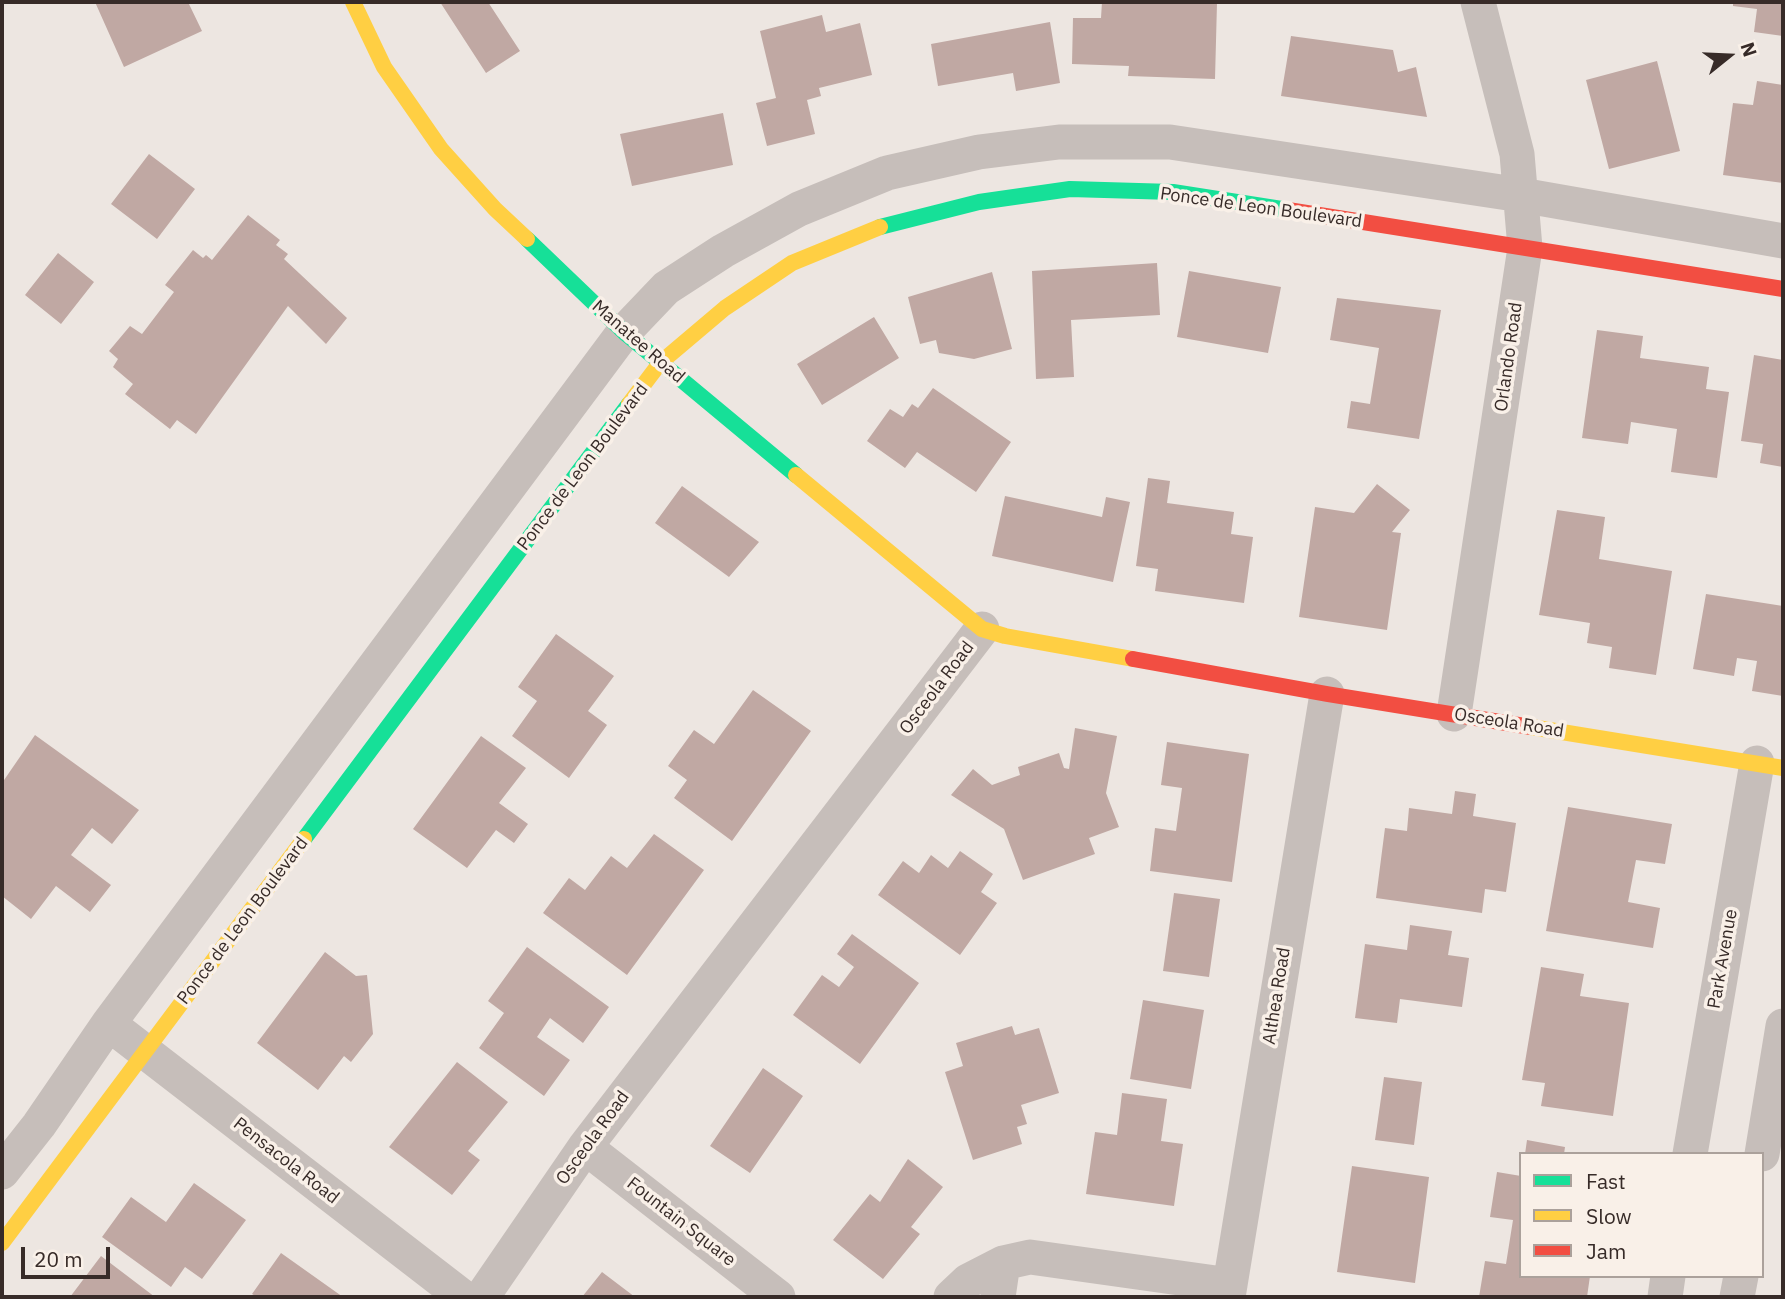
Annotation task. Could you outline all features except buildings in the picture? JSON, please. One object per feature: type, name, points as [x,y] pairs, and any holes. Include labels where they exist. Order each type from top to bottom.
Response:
[{"type":"street","name":"Manatee Road","points":[[353,2],[384,67],[441,149],[495,209],[624,332],[982,629]]},
{"type":"street","name":"Orlando Road","points":[[1454,714],[1525,248],[1517,154],[1478,2]]},
{"type":"street","points":[[2,1172],[39,1125],[109,1023],[624,332],[666,288],[723,251],[799,209],[887,173],[979,152],[1059,142],[1170,142],[1521,195],[1783,241]]},
{"type":"street","name":"Ponce de Leon Boulevard","points":[[2,1243],[660,363],[725,308],[792,263],[876,228],[979,202],[1070,189],[1173,192],[1783,289]]},
{"type":"street","name":"Osceola Road","points":[[482,1297],[585,1147],[982,629],[1005,636],[1327,694],[1770,766]]},
{"type":"street","name":"Althea Road","points":[[1229,1291],[1327,694]]},
{"type":"street","name":"Park Avenue","points":[[1689,1152],[1770,766]]},
{"type":"street","name":"Pensacola Road","points":[[109,1023],[463,1297]]},
{"type":"street","points":[[1762,1152],[1783,1026]]},
{"type":"street","points":[[2,1137],[39,1125]]},
{"type":"street","name":"Fountain Square","points":[[585,1147],[778,1297]]},
{"type":"street","points":[[951,1297],[968,1280],[1003,1263],[1030,1258],[1229,1291]]},
{"type":"street","points":[[998,1297],[1003,1263]]},
{"type":"street","points":[[1665,1297],[1668,1278]]},
{"type":"street","points":[[1737,1297],[1741,1278]]},
{"type":"traffic: fast","points":[[880,227],[979,202],[1070,189],[1173,192],[1288,210]]},
{"type":"traffic: fast","points":[[527,239],[624,332],[796,475]]},
{"type":"traffic: fast","points":[[304,839],[629,404]]},
{"type":"traffic: slow","points":[[353,2],[384,67],[441,149],[495,209],[527,239]]},
{"type":"traffic: slow","points":[[629,404],[660,363],[725,308],[792,263],[880,227]]},
{"type":"traffic: slow","points":[[796,475],[982,629],[1005,636],[1133,659]]},
{"type":"traffic: slow","points":[[1531,727],[1783,768]]},
{"type":"traffic: slow","points":[[2,1243],[304,839]]},
{"type":"traffic: jam","points":[[1288,210],[1783,289]]},
{"type":"traffic: jam","points":[[1133,659],[1531,727]]}]
